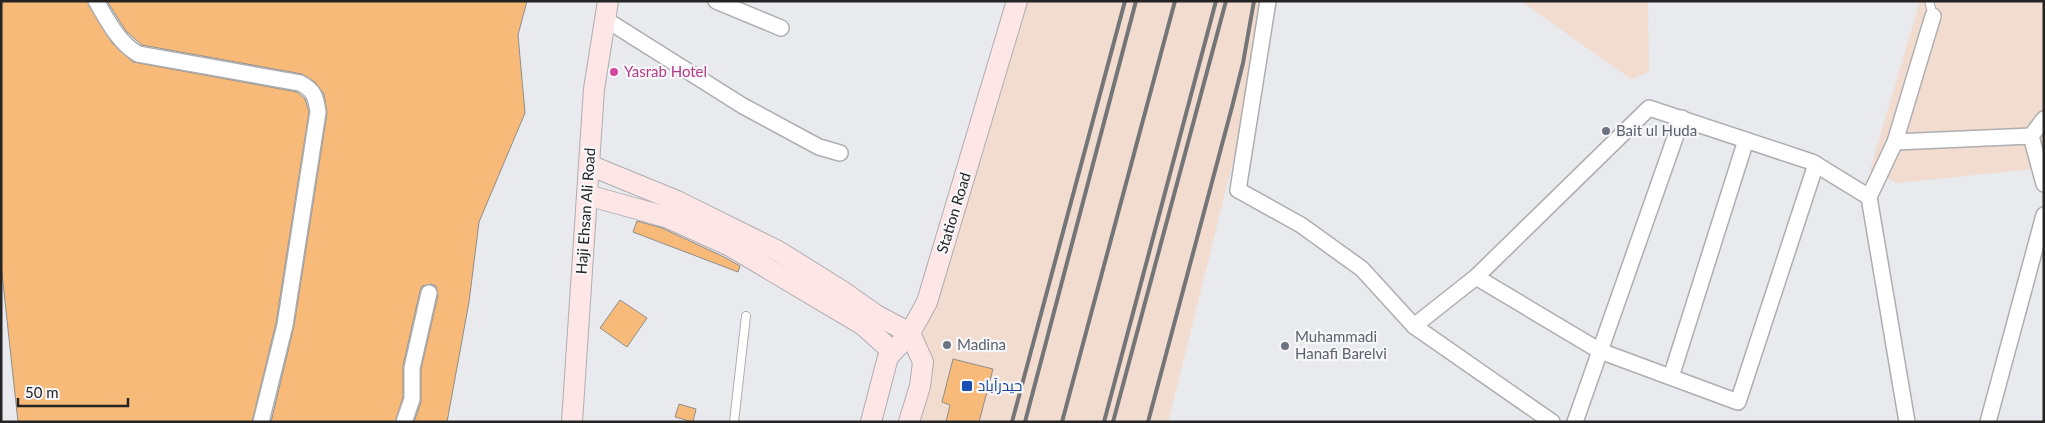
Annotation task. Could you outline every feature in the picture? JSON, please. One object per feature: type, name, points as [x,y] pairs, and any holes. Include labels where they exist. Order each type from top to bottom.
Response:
[{"type":"street","points":[[96,1],[118,37],[127,47],[138,54],[300,83],[310,88],[316,96],[318,112],[292,286],[285,324],[261,422]]},
{"type":"street","points":[[716,1],[781,28]]},
{"type":"street","name":"Station Road","points":[[892,351],[910,333],[927,302],[1017,1]]},
{"type":"street","points":[[1268,1],[1238,190],[1301,225],[1362,269],[1414,326],[1552,422]]},
{"type":"street","points":[[1907,422],[1869,198],[1895,142],[1931,8]]},
{"type":"street","points":[[607,10],[743,106],[819,146],[840,153]]},
{"type":"street","name":"Haji Ehsan Ali Road","points":[[572,422],[594,89],[607,10]]},
{"type":"street","points":[[1414,326],[1476,277],[1649,108],[1816,164],[1869,198]]},
{"type":"street","points":[[1575,422],[1682,118]]},
{"type":"street","points":[[2031,136],[2044,119]]},
{"type":"street","points":[[1895,142],[2031,136]]},
{"type":"street","points":[[2031,136],[2044,184]]},
{"type":"street","points":[[1671,377],[1746,140]]},
{"type":"street","points":[[1476,277],[1600,351],[1738,402],[1816,164]]},
{"type":"street","points":[[589,165],[677,201],[778,251],[842,290],[876,315],[910,333],[924,362],[920,386],[909,422]]},
{"type":"street","points":[[587,195],[666,217],[730,246],[863,325],[892,351],[888,357],[871,422]]},
{"type":"street","points":[[1988,422],[2037,265],[2044,215]]},
{"type":"street","points":[[404,422],[412,399],[412,368],[429,293]]},
{"type":"lane","points":[[734,422],[746,316]]},
{"type":"shaded area","points":[[1028,1],[1260,1],[1236,149],[1168,422],[917,422],[933,368],[921,330]]},
{"type":"shaded area","points":[[1521,1],[1648,1],[1649,72],[1631,79]]},
{"type":"shaded area","points":[[1917,1],[2044,1],[2044,168],[1897,183],[1870,170],[1919,4]]},
{"type":"building","points":[[1,1],[87,1],[112,43],[133,62],[297,92],[305,99],[309,112],[276,323],[252,422],[18,422],[1,264]]},
{"type":"building","points":[[107,1],[527,1],[518,35],[525,113],[479,222],[469,302],[447,422],[414,422],[421,402],[421,369],[438,295],[436,286],[431,284],[422,286],[420,291],[403,366],[403,397],[395,422],[271,422],[294,326],[327,113],[324,94],[315,82],[302,74],[142,45],[126,31]]},
{"type":"building","points":[[637,221],[662,228],[724,257],[740,266],[738,272],[633,232]]},
{"type":"building","points":[[620,300],[647,318],[627,347],[600,328]]},
{"type":"building","name":"حیدرآباد","points":[[953,359],[993,369],[979,422],[946,422],[950,405],[942,402]]},
{"type":"building","points":[[679,404],[696,409],[693,422],[675,417]]},
{"type":"railway","points":[[1012,422],[1125,1]]},
{"type":"railway","points":[[1025,422],[1136,1]]},
{"type":"railway","points":[[1062,422],[1175,1]]},
{"type":"railway","points":[[1104,422],[1216,1]]},
{"type":"railway","points":[[1113,422],[1226,1]]},
{"type":"railway","points":[[1148,422],[1232,107],[1243,63],[1254,1]]},
{"type":"place","name":"Yasrab Hotel","points":[[614,72]]},
{"type":"place","name":"Bait ul Huda","points":[[1606,131]]},
{"type":"place","name":"Madina","points":[[947,345]]},
{"type":"place","name":"Muhammadi Hanafi Barelvi","points":[[1285,346]]},
{"type":"place","name":"حیدرآباد","points":[[967,386]]}]
